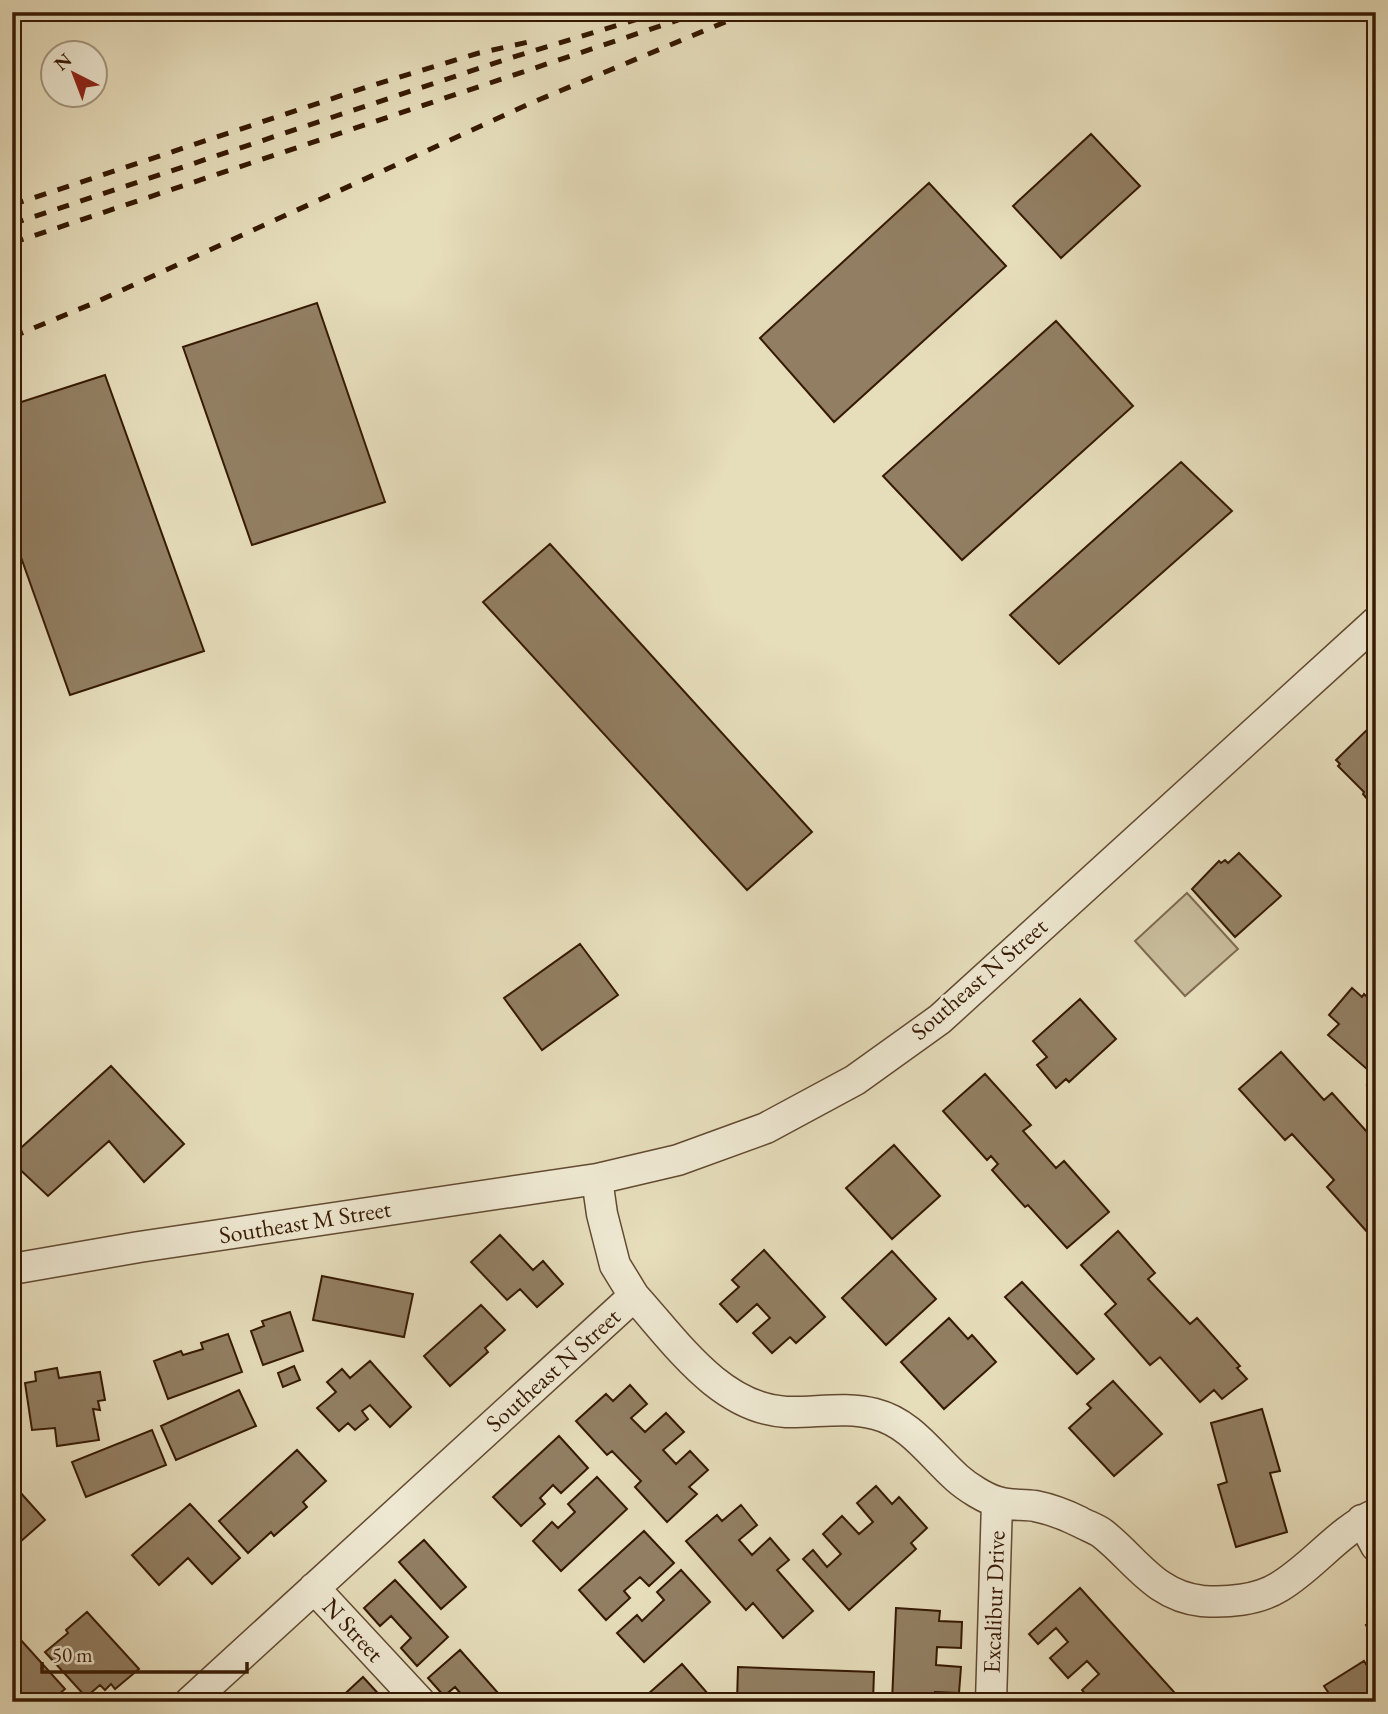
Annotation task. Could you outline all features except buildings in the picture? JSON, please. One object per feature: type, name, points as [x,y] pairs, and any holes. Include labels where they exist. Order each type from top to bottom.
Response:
[{"type":"street","name":"Southeast N Street","points":[[190,1702],[634,1296],[615,1265],[602,1214],[597,1179],[678,1160],[766,1128],[855,1080],[940,1019],[1376,622]]},
{"type":"street","name":"Southeast M Street","points":[[12,1269],[112,1251],[597,1179]]},
{"type":"street","points":[[634,1296],[702,1372],[731,1393],[755,1406],[784,1412],[841,1410],[876,1414],[902,1425],[958,1479],[997,1502],[1037,1506],[1067,1515],[1102,1533],[1152,1581],[1174,1593],[1201,1601],[1259,1596],[1279,1587],[1369,1517],[1376,1546]]},
{"type":"street","name":"Excalibur Drive","points":[[991,1702],[997,1502]]},
{"type":"street","name":"N Street","points":[[314,1588],[420,1702]]},
{"type":"shaded area","points":[[1187,893],[1238,949],[1185,996],[1135,941]]},
{"type":"railway","points":[[12,224],[507,59],[661,12]]},
{"type":"railway","points":[[12,243],[702,12]]},
{"type":"railway","points":[[12,337],[94,303],[531,103],[749,12]]},
{"type":"railway","points":[[12,205],[370,86],[479,53],[533,41]]}]
